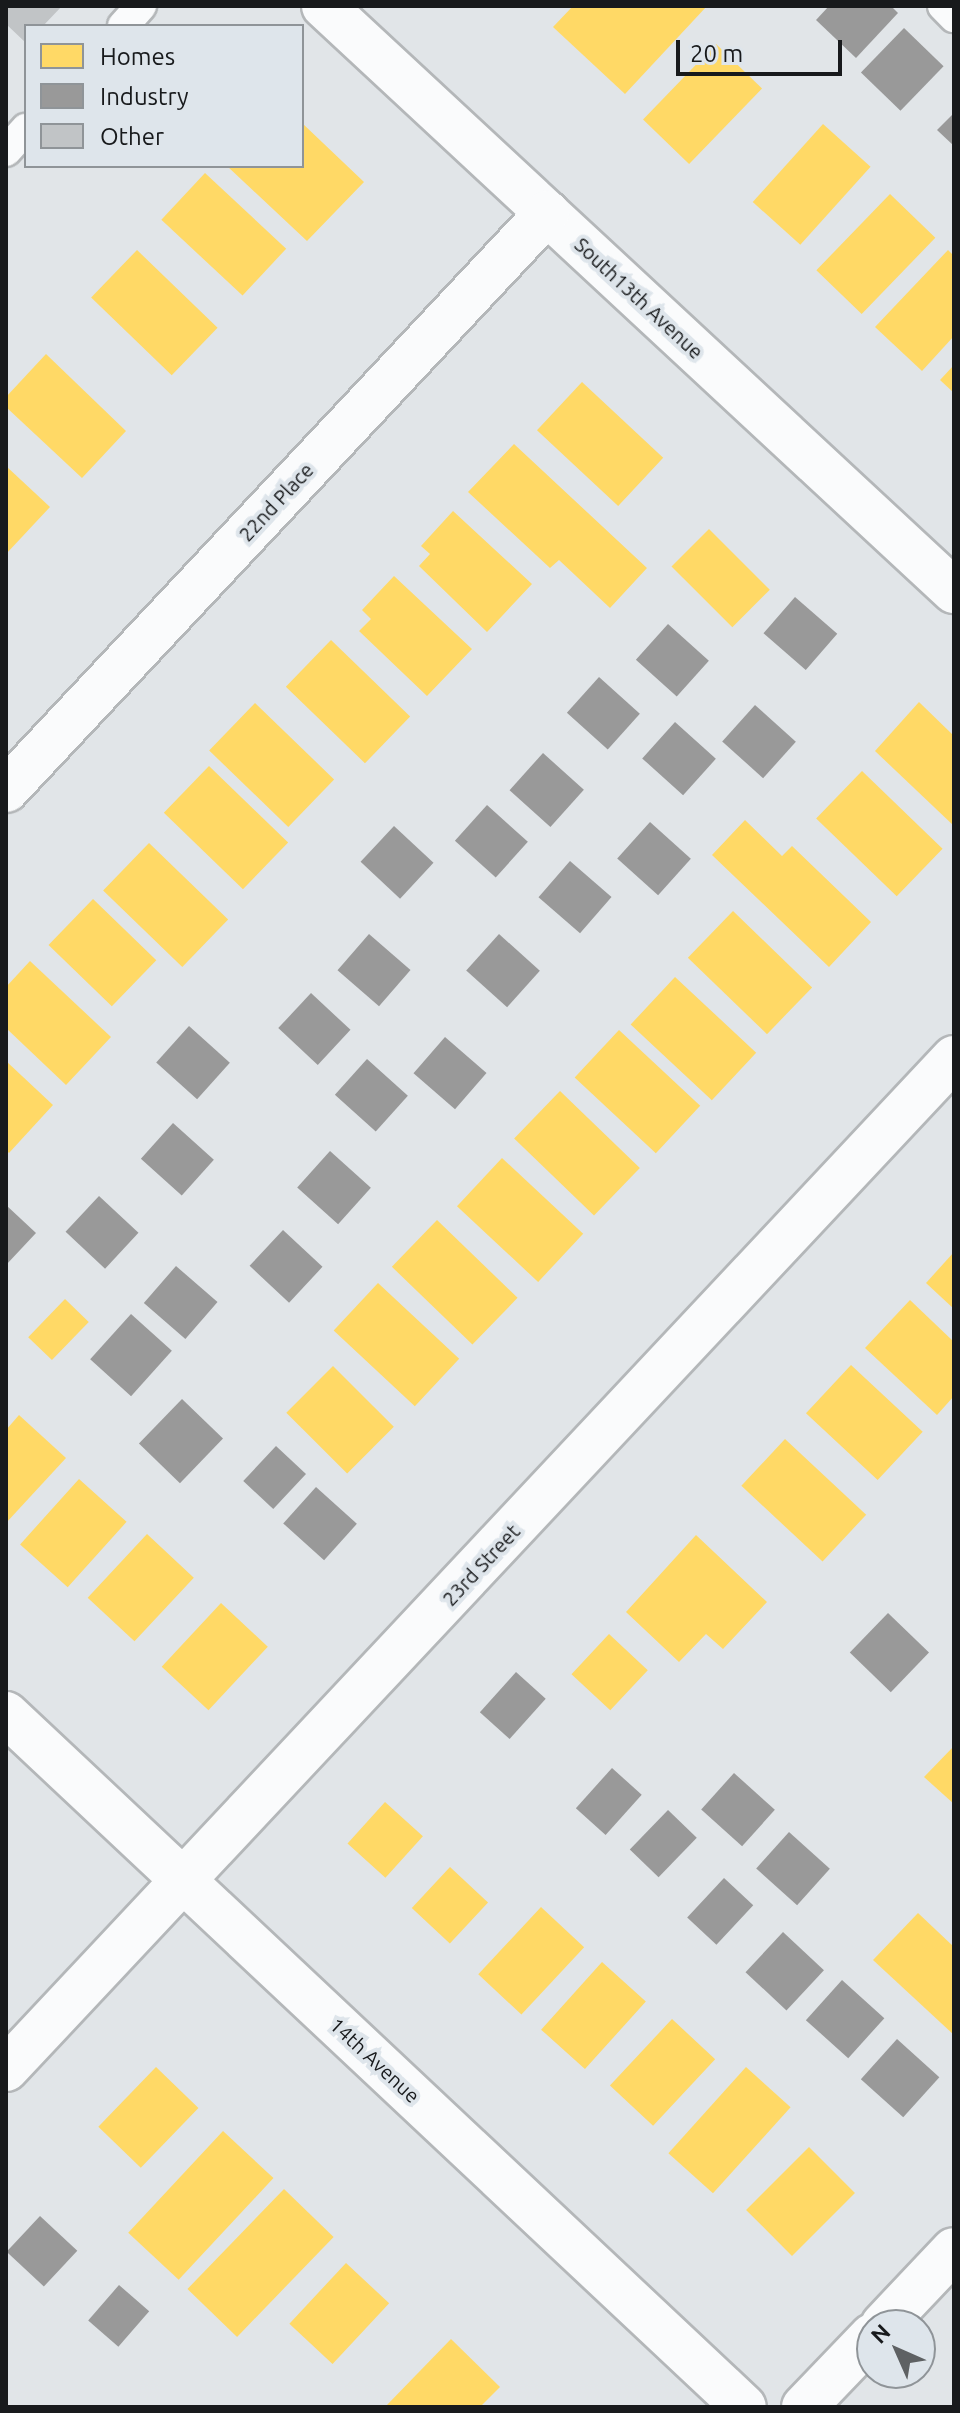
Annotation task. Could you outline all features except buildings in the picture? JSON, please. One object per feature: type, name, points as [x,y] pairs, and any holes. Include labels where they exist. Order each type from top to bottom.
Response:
[{"type":"street","name":"South13th Avenue","points":[[324,6],[954,591]]},
{"type":"street","name":"22nd Place","points":[[6,790],[547,213]]},
{"type":"street","name":"23rd Street","points":[[6,2069],[954,1058]]},
{"type":"street","name":"14th Avenue","points":[[6,1714],[744,2407]]},
{"type":"street","points":[[898,2309],[954,2250]]},
{"type":"street","points":[[804,2407],[856,2353]]},
{"type":"lane","points":[[125,24],[141,6]]},
{"type":"lane","points":[[943,6],[954,17]]},
{"type":"lane","points":[[6,151],[24,131]]}]
